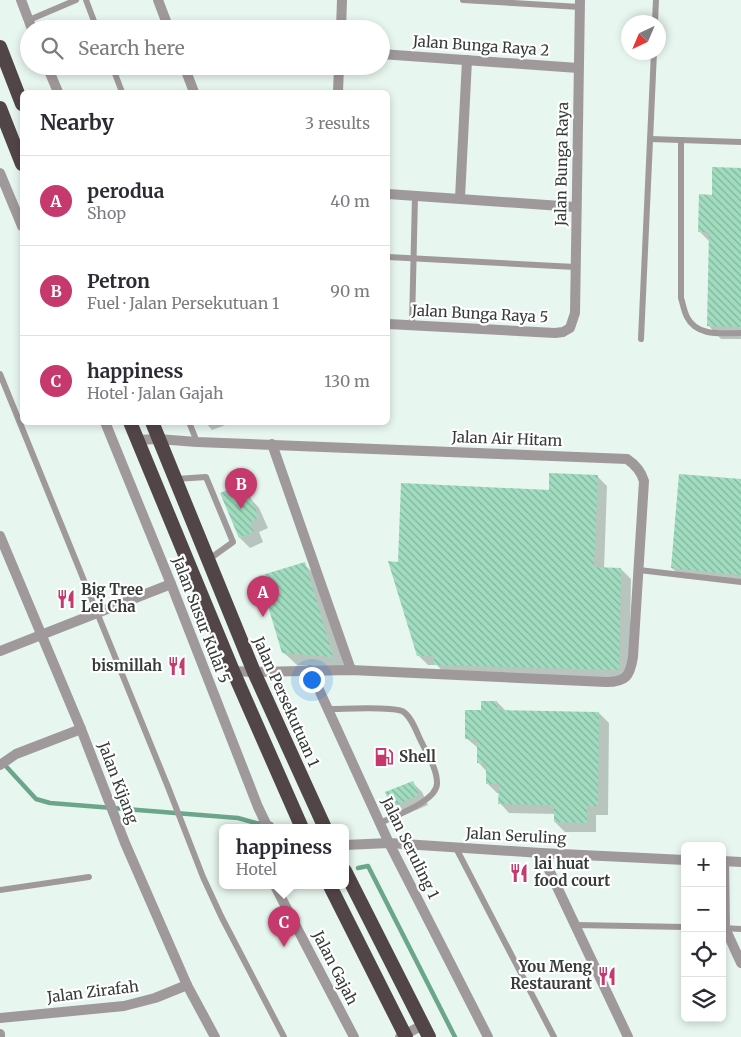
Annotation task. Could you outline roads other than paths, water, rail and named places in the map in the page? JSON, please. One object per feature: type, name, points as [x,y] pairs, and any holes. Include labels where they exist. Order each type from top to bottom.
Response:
[{"type":"highway","points":[[0,47],[20,99]]},
{"type":"highway","points":[[0,108],[20,159]]},
{"type":"highway","points":[[131,425],[233,671],[300,824]]},
{"type":"highway","name":"Jalan Persekutuan 1","points":[[153,425],[254,672],[323,824]]},
{"type":"highway","points":[[349,878],[426,1031]]},
{"type":"highway","points":[[331,889],[404,1036]]},
{"type":"street","points":[[20,0],[28,20]]},
{"type":"street","points":[[158,0],[166,20]]},
{"type":"street","points":[[341,20],[342,0]]},
{"type":"street","name":"Jalan Bunga Raya","points":[[570,328],[575,313],[580,4]]},
{"type":"street","name":"Jalan Bunga Raya 2","points":[[390,55],[578,68]]},
{"type":"street","points":[[460,198],[468,60]]},
{"type":"street","points":[[51,75],[57,90]]},
{"type":"street","points":[[187,75],[193,90]]},
{"type":"street","points":[[338,90],[339,75]]},
{"type":"street","points":[[0,173],[20,221]]},
{"type":"street","points":[[390,194],[576,207]]},
{"type":"street","name":"Jalan Bunga Raya 5","points":[[390,324],[554,333],[563,332],[570,328]]},
{"type":"street","name":"Jalan Susur Kulai 5","points":[[106,425],[266,824]]},
{"type":"street","name":"Jalan Air Hitam","points":[[137,440],[158,439],[627,459],[642,472],[644,481],[631,671],[625,678],[616,682],[606,682],[351,670]]},
{"type":"street","points":[[233,671],[351,670],[272,444]]},
{"type":"street","name":"Jalan Kijang","points":[[0,536],[81,729],[125,844],[187,986],[216,1037]]},
{"type":"street","points":[[0,651],[171,584]]},
{"type":"street","name":"Jalan Seruling 1","points":[[310,670],[389,843],[488,1037]]},
{"type":"street","points":[[0,765],[16,754],[81,729]]},
{"type":"street","name":"Jalan Seruling","points":[[349,845],[389,843],[681,860]]},
{"type":"street","points":[[541,853],[628,1037]]},
{"type":"street","points":[[726,861],[741,862]]},
{"type":"street","name":"Jalan Gajah","points":[[277,889],[354,1037]]},
{"type":"street","points":[[726,932],[741,963]]},
{"type":"street","name":"Jalan Zirafah","points":[[0,1018],[124,1006],[155,998],[187,986]]},
{"type":"street","points":[[404,1036],[426,1031]]},
{"type":"lane","points":[[38,20],[76,0]]},
{"type":"lane","points":[[86,0],[94,20]]},
{"type":"lane","points":[[463,0],[580,4]]},
{"type":"lane","points":[[655,15],[656,0]]},
{"type":"lane","points":[[641,339],[654,60]]},
{"type":"lane","points":[[115,75],[121,90]]},
{"type":"lane","points":[[650,138],[741,142]]},
{"type":"lane","points":[[681,140],[681,298],[687,317],[695,328],[707,333],[741,334]]},
{"type":"lane","points":[[412,325],[415,196]]},
{"type":"lane","points":[[390,257],[575,267]]},
{"type":"lane","points":[[0,374],[20,423]]},
{"type":"lane","points":[[21,425],[212,898],[284,1037]]},
{"type":"lane","points":[[190,425],[197,442]]},
{"type":"lane","points":[[174,479],[206,477],[233,542],[208,560]]},
{"type":"lane","points":[[639,570],[741,582]]},
{"type":"lane","points":[[328,709],[392,709],[404,712],[411,720],[436,773],[438,785],[434,794],[426,800],[380,823]]},
{"type":"lane","points":[[456,848],[554,1037]]},
{"type":"lane","points":[[0,890],[89,877]]},
{"type":"lane","points":[[575,925],[681,927]]},
{"type":"lane","points":[[726,928],[741,929]]},
{"type":"waterway","points":[[3,763],[36,799],[50,803],[238,818],[256,823],[271,824]]},
{"type":"waterway","points":[[358,868],[368,866],[455,1037]]},
{"type":"place","name":"Petron","points":[[241,509]]},
{"type":"place","name":"Big Tree Lei Cha","points":[[66,599]]},
{"type":"place","name":"perodua","points":[[263,617]]},
{"type":"place","name":"bismillah","points":[[177,666]]},
{"type":"place","name":"Shell","points":[[384,757]]},
{"type":"place","name":"lai huat food court","points":[[519,873]]},
{"type":"place","name":"happiness","points":[[284,947]]},
{"type":"place","name":"You Meng Restaurant","points":[[607,976]]}]
